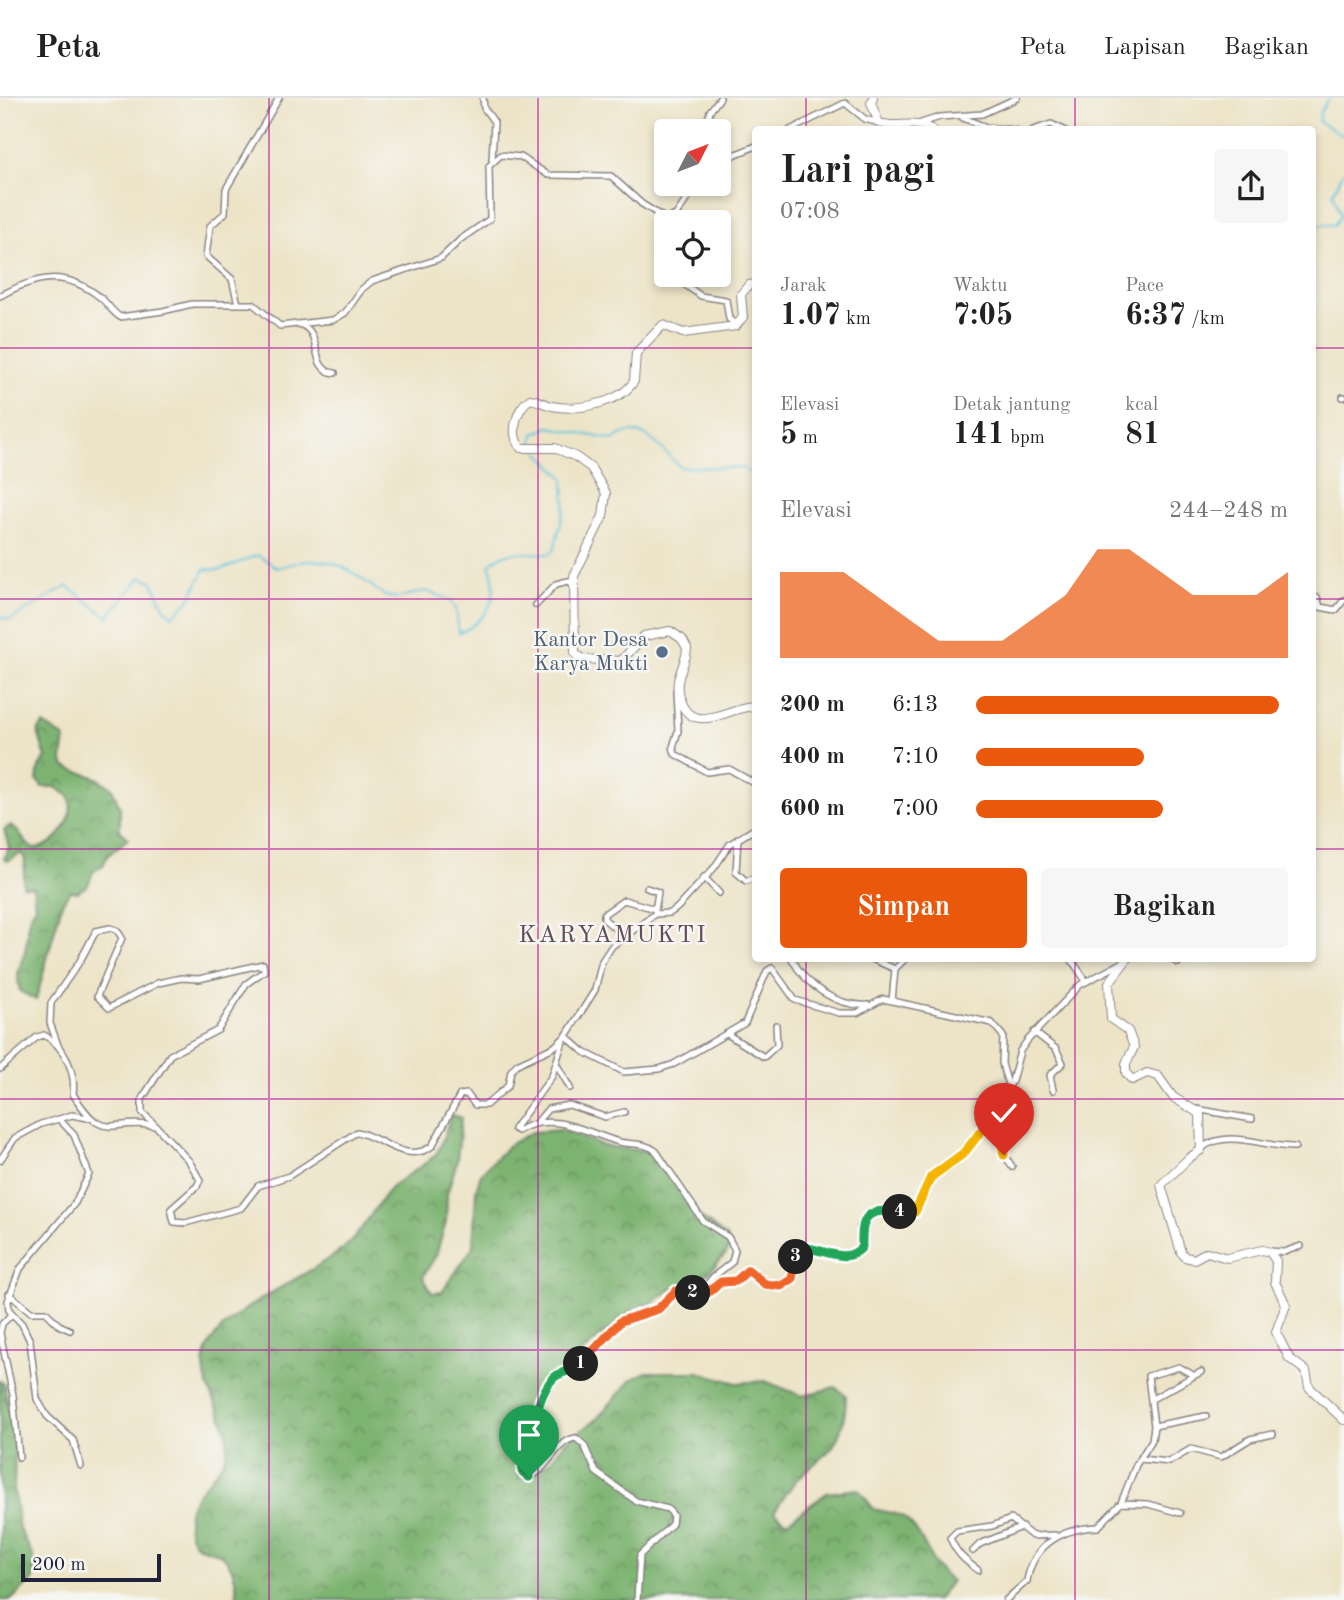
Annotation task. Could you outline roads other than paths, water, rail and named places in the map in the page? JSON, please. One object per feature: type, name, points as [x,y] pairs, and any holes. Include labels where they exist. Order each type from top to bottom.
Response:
[{"type":"street","points":[[238,304],[232,279],[206,256],[209,230],[225,213],[226,189],[279,98]]},
{"type":"street","points":[[0,296],[32,279],[61,279],[100,298],[120,317],[163,312],[192,304],[256,305],[280,326],[340,317],[372,281],[435,262],[461,239],[487,223],[491,214],[488,176],[495,122],[484,108],[483,98]]},
{"type":"street","points":[[708,119],[710,111],[720,98]]},
{"type":"street","points":[[873,98],[871,103],[879,123]]},
{"type":"street","points":[[798,126],[845,103],[865,119],[879,123],[921,124],[940,117],[982,114],[1017,98]]},
{"type":"street","points":[[960,117],[983,126]]},
{"type":"street","points":[[921,124],[925,126]]},
{"type":"street","points":[[732,155],[752,148]]},
{"type":"street","points":[[492,160],[501,155],[515,155],[540,171],[557,176],[605,174],[618,180],[654,212]]},
{"type":"street","points":[[752,285],[741,294],[743,317],[737,325],[683,332],[663,325],[636,353],[636,376],[632,386],[607,400],[560,406],[535,399],[527,401],[519,412],[515,437],[521,448],[555,448],[584,462],[598,476],[606,494],[603,516],[580,560],[574,584],[575,654],[583,659],[621,661],[643,636],[662,631],[674,633],[687,648],[677,688],[678,731],[673,747],[675,754],[707,772],[729,769],[752,782]]},
{"type":"street","points":[[688,287],[701,296],[726,300],[729,319],[737,325]]},
{"type":"street","points":[[298,324],[311,331],[320,363],[326,371],[335,373]]},
{"type":"street","points":[[536,606],[556,584],[568,581],[574,584]]},
{"type":"street","points":[[1317,597],[1320,606],[1336,610],[1344,600]]},
{"type":"street","points":[[677,688],[686,708],[700,719],[727,715],[752,706]]},
{"type":"street","points":[[624,936],[604,919],[604,914],[624,900],[655,912],[673,911],[738,838],[752,830]]},
{"type":"street","points":[[738,838],[736,872],[746,881],[752,879]]},
{"type":"street","points":[[704,877],[719,894]]},
{"type":"street","points":[[624,1112],[605,1117],[569,1105],[548,1109],[537,1122],[519,1131],[514,1129],[557,1065],[565,1037],[594,990],[604,956],[655,912],[658,892],[647,888]]},
{"type":"street","points":[[62,1054],[54,1036],[49,1010],[96,931],[110,928],[117,930],[122,938],[97,996],[109,1008],[114,1008],[158,983],[181,978],[198,979],[263,964],[263,974],[246,984],[218,1030],[168,1057],[142,1100],[142,1112],[190,1161],[200,1180],[197,1186],[177,1202],[171,1219],[185,1223],[241,1208],[258,1186],[289,1177],[357,1132],[403,1151],[426,1150],[432,1146],[460,1095],[467,1094],[475,1105],[486,1105],[508,1086],[511,1071],[517,1064],[548,1051],[565,1037]]},
{"type":"street","points":[[794,962],[811,987],[838,999],[870,1005]]},
{"type":"street","points":[[879,962],[895,969]]},
{"type":"street","points":[[892,1001],[895,969],[902,962]]},
{"type":"street","points":[[1073,962],[1086,981]]},
{"type":"street","points":[[637,1600],[640,1555],[672,1524],[670,1511],[636,1501],[596,1472],[584,1446],[576,1438],[566,1441],[535,1475],[526,1477],[522,1471],[536,1416],[555,1377],[579,1367],[626,1318],[658,1309],[676,1291],[709,1293],[721,1282],[736,1281],[748,1270],[765,1284],[781,1286],[792,1279],[793,1260],[807,1248],[839,1256],[856,1253],[862,1247],[860,1226],[864,1219],[888,1211],[914,1213],[931,1177],[964,1153],[996,1111],[1009,1088],[1020,1051],[1034,1032],[1086,981],[1122,962]]},
{"type":"street","points":[[1125,962],[1108,987],[1111,1019],[1128,1031],[1134,1047],[1126,1064],[1126,1073],[1132,1080],[1147,1073],[1158,1076],[1173,1097],[1196,1109],[1252,1119]]},
{"type":"street","points":[[565,1037],[584,1052],[628,1073],[674,1064],[747,1020],[770,968],[795,1000],[851,1015],[883,999],[992,1023],[1003,1036],[1002,1063],[1009,1088]]},
{"type":"street","points":[[727,1034],[764,1057],[777,1045],[776,1025]]},
{"type":"street","points":[[1034,1032],[1056,1049],[1063,1063],[1050,1075],[1053,1090]]},
{"type":"street","points":[[0,1069],[40,1035],[50,1038],[74,1073],[73,1094],[88,1118]]},
{"type":"street","points":[[557,1065],[570,1088]]},
{"type":"street","points":[[1196,1109],[1200,1116],[1202,1148]]},
{"type":"street","points":[[996,1111],[1002,1149],[1012,1167]]},
{"type":"street","points":[[0,1160],[15,1138],[41,1124],[72,1115],[88,1118],[102,1125],[156,1126]]},
{"type":"street","points":[[59,1119],[74,1135],[89,1174],[75,1203],[20,1269],[9,1294],[8,1307],[22,1324],[30,1341],[37,1399],[47,1416],[73,1440],[81,1466]]},
{"type":"street","points":[[537,1122],[560,1123],[623,1143],[648,1146],[656,1151],[703,1221],[728,1237],[735,1250],[732,1262],[713,1277],[699,1294]]},
{"type":"street","points":[[1295,1147],[1231,1140],[1211,1142],[1161,1185],[1181,1252],[1188,1258],[1210,1252],[1227,1258],[1268,1251],[1284,1252],[1301,1246]]},
{"type":"street","points":[[1268,1251],[1275,1258],[1275,1282],[1286,1306],[1276,1332],[1284,1352],[1305,1369],[1313,1391],[1344,1420]]},
{"type":"street","points":[[9,1294],[31,1312],[46,1312],[59,1325],[70,1330]]},
{"type":"street","points":[[12,1314],[2,1324],[0,1333],[13,1395],[19,1457]]},
{"type":"street","points":[[978,1570],[964,1563],[950,1536],[957,1531],[992,1526],[1007,1519],[1016,1520],[1038,1538],[1074,1528],[1098,1527],[1121,1503],[1140,1459],[1152,1440],[1152,1399],[1147,1381],[1150,1374],[1179,1367],[1193,1375]]},
{"type":"street","points":[[1152,1399],[1201,1372]]},
{"type":"street","points":[[1154,1426],[1206,1416]]},
{"type":"street","points":[[1140,1459],[1169,1462],[1191,1449],[1221,1457],[1250,1439],[1273,1434]]},
{"type":"street","points":[[1121,1503],[1147,1504],[1180,1513]]},
{"type":"street","points":[[972,1551],[980,1544],[1022,1527]]},
{"type":"street","points":[[1006,1600],[1027,1581],[1029,1566],[1044,1546],[1058,1534]]},
{"type":"waterway","points":[[1329,98],[1320,112],[1319,122],[1344,136]]},
{"type":"waterway","points":[[1316,225],[1334,225],[1341,216],[1333,193],[1344,171]]},
{"type":"waterway","points":[[533,445],[534,434],[549,427],[613,440],[632,432],[650,438],[680,467],[743,468],[752,474]]},
{"type":"waterway","points":[[1,617],[10,620],[67,586],[108,617],[141,577],[152,581],[164,607],[172,616],[188,602],[205,569],[220,570],[258,555],[278,568],[310,561],[335,564],[358,576],[385,596],[396,598],[426,591],[450,600],[456,609],[459,633],[477,622],[489,606],[494,587],[489,565],[495,559],[509,554],[549,554],[554,550],[565,506],[564,478],[539,452]]},
{"type":"place","name":"Kantor Desa Karya Mukti","points":[[662,652]]},
{"type":"district","name":"KARYAMUKTI","points":[[613,936]]}]
